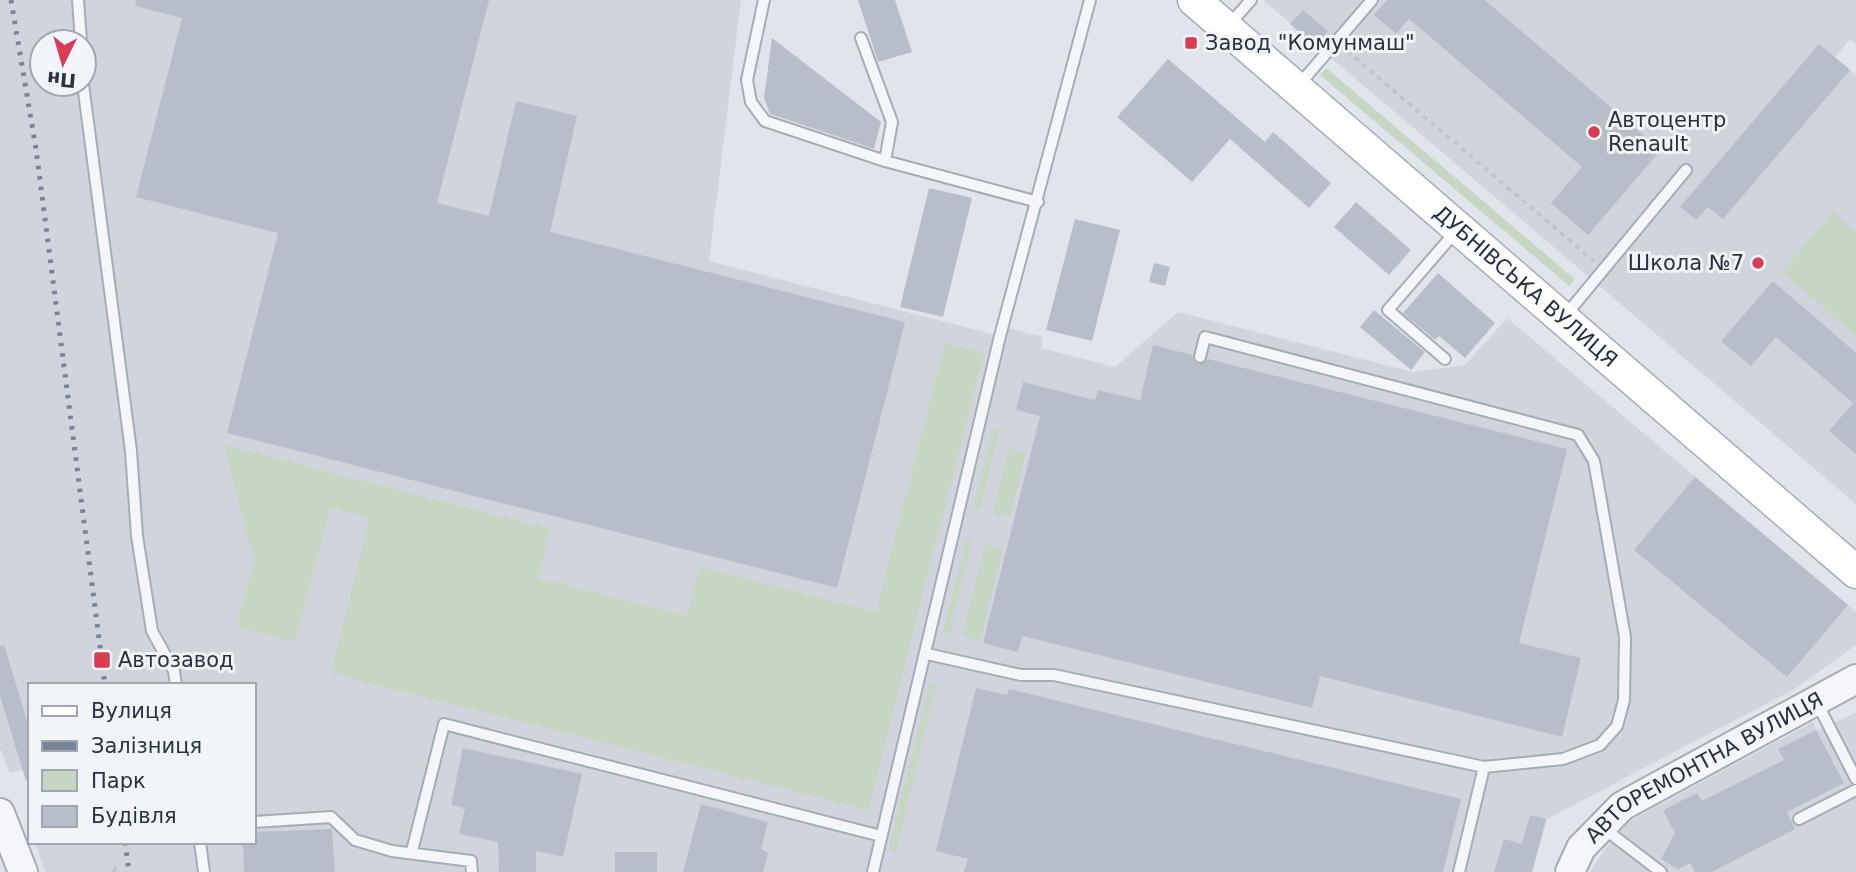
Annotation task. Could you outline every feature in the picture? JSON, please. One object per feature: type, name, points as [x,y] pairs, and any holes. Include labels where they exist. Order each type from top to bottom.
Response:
[{"type":"main road","name":"ДУБНІВСЬКА ВУЛИЦЯ","points":[[1194,0],[1856,572]]},
{"type":"street","name":"АВТОРЕМОНТНА ВУЛИЦЯ","points":[[1570,872],[1581,848],[1600,825],[1622,806],[1856,679]]},
{"type":"street","points":[[0,813],[23,872]]},
{"type":"lane","points":[[78,0],[79,28]]},
{"type":"lane","points":[[764,0],[747,80],[751,102],[765,121],[885,161],[1038,202]]},
{"type":"lane","points":[[873,872],[927,654],[1000,336],[1090,0]]},
{"type":"lane","points":[[1227,28],[1251,0]]},
{"type":"lane","points":[[1296,88],[1371,0]]},
{"type":"lane","points":[[861,38],[891,122],[885,161]]},
{"type":"lane","points":[[85,98],[131,451],[137,536],[152,631],[174,671],[176,683]]},
{"type":"lane","points":[[1563,318],[1686,170]]},
{"type":"lane","points":[[1445,359],[1388,310],[1458,228]]},
{"type":"lane","points":[[927,654],[1021,675],[1054,675],[1484,767],[1563,759],[1600,745],[1617,726],[1624,700],[1625,637],[1594,461],[1578,435],[1205,337],[1200,357]]},
{"type":"lane","points":[[1816,701],[1856,779]]},
{"type":"lane","points":[[412,851],[444,724],[881,836]]},
{"type":"lane","points":[[1459,872],[1484,767]]},
{"type":"lane","points":[[1799,819],[1856,790]]},
{"type":"lane","points":[[256,822],[331,817],[355,840],[392,851],[412,851],[471,861],[471,872]]},
{"type":"lane","points":[[1600,825],[1661,872]]},
{"type":"lane","points":[[200,844],[204,872]]},
{"type":"path","points":[[1336,42],[1604,269]]},
{"type":"path","points":[[114,872],[116,866]]},
{"type":"shaded area","points":[[0,0],[741,0],[709,261],[1004,337],[1007,328],[1043,337],[1041,348],[1115,367],[1178,312],[1413,372],[1465,365],[1507,318],[1856,612],[1856,645],[1796,688],[1547,819],[1532,872],[45,872],[36,844],[256,844],[256,683],[28,683],[28,768],[10,773],[0,749]]},
{"type":"shaded area","name":"Автоцентр Renault","points":[[1263,0],[1856,0],[1856,44],[1850,39],[1835,57],[1856,75],[1856,504]]},
{"type":"shaded area","points":[[1856,713],[1856,872],[1590,872],[1628,822],[1813,722],[1817,730]]},
{"type":"green space","points":[[1326,68],[1575,279],[1569,286],[1320,75]]},
{"type":"green space","points":[[1833,212],[1856,232],[1856,336],[1782,272]]},
{"type":"green space","points":[[945,343],[984,353],[868,810],[331,673],[370,518],[330,508],[295,642],[237,627],[254,560],[224,445],[550,529],[538,578],[687,616],[700,567],[876,612]]},
{"type":"green space","points":[[993,427],[1000,429],[980,509],[973,507]]},
{"type":"green space","points":[[1009,448],[1026,453],[1010,517],[993,513]]},
{"type":"green space","points":[[966,538],[973,539],[950,634],[943,632]]},
{"type":"green space","points":[[985,544],[1003,549],[980,641],[962,636]]},
{"type":"green space","points":[[930,681],[937,683],[895,855],[889,847]]},
{"type":"building","points":[[136,0],[489,0],[437,203],[489,216],[516,101],[577,116],[550,232],[905,322],[837,588],[227,433],[278,233],[136,197],[182,18],[135,6]]},
{"type":"building","points":[[858,0],[895,0],[912,52],[878,62]]},
{"type":"building","points":[[1387,0],[1485,0],[1661,150],[1588,235],[1551,203],[1582,167],[1409,19],[1396,34],[1374,15]]},
{"type":"building","points":[[1303,10],[1328,31],[1316,46],[1290,24]]},
{"type":"building","points":[[772,38],[881,122],[874,149],[770,114],[764,98]]},
{"type":"building","points":[[1819,44],[1850,70],[1723,219],[1708,207],[1696,220],[1680,207]]},
{"type":"building","points":[[1168,59],[1265,142],[1273,132],[1331,183],[1309,208],[1230,139],[1192,182],[1117,117]]},
{"type":"building","points":[[929,188],[972,198],[943,317],[900,307]]},
{"type":"building","points":[[1356,202],[1411,250],[1389,275],[1334,227]]},
{"type":"building","points":[[1075,219],[1120,230],[1092,341],[1046,330]]},
{"type":"building","points":[[1154,263],[1170,267],[1165,286],[1149,282]]},
{"type":"building","points":[[1438,273],[1495,323],[1465,358],[1439,336],[1435,340],[1403,313]]},
{"type":"building","points":[[1773,281],[1856,353],[1856,454],[1829,431],[1853,403],[1776,337],[1751,366],[1721,341]]},
{"type":"building","points":[[1374,310],[1425,352],[1411,370],[1360,327]]},
{"type":"building","points":[[1153,345],[1192,355],[1194,362],[1199,365],[1208,359],[1567,449],[1519,643],[1581,658],[1562,737],[1320,676],[1312,708],[1022,636],[1018,652],[983,643],[1040,416],[1016,410],[1023,382],[1095,400],[1098,390],[1140,400]]},
{"type":"building","points":[[1695,477],[1848,605],[1787,677],[1634,550]]},
{"type":"building","points":[[4,645],[28,723],[26,781],[0,696],[0,646]]},
{"type":"building","points":[[976,688],[1007,695],[1009,689],[1461,799],[1443,872],[964,872],[968,859],[936,851]]},
{"type":"building","points":[[1816,730],[1844,783],[1787,812],[1795,829],[1712,872],[1695,872],[1690,863],[1678,869],[1661,859],[1675,833],[1663,810],[1697,793],[1702,801],[1784,760],[1778,749]]},
{"type":"building","points":[[463,748],[582,774],[563,857],[536,851],[536,872],[499,872],[498,842],[459,834],[465,808],[451,805]]},
{"type":"building","points":[[701,804],[768,822],[761,849],[768,853],[763,872],[683,872]]},
{"type":"building","points":[[1530,815],[1546,819],[1532,872],[1494,872],[1504,839],[1522,844]]},
{"type":"building","points":[[332,829],[335,872],[244,872],[243,844],[256,844],[256,832]]},
{"type":"building","points":[[615,852],[657,852],[657,872],[615,872]]},
{"type":"railway","points":[[11,0],[36,149],[105,683]]},
{"type":"railway","points":[[125,844],[129,872]]},
{"type":"place","name":"Завод \"Комунмаш\"","points":[[1191,43]]},
{"type":"place","name":"Автоцентр Renault","points":[[1594,132]]},
{"type":"place","name":"Школа №7","points":[[1758,263]]},
{"type":"place","name":"Автозавод","points":[[102,660]]}]
